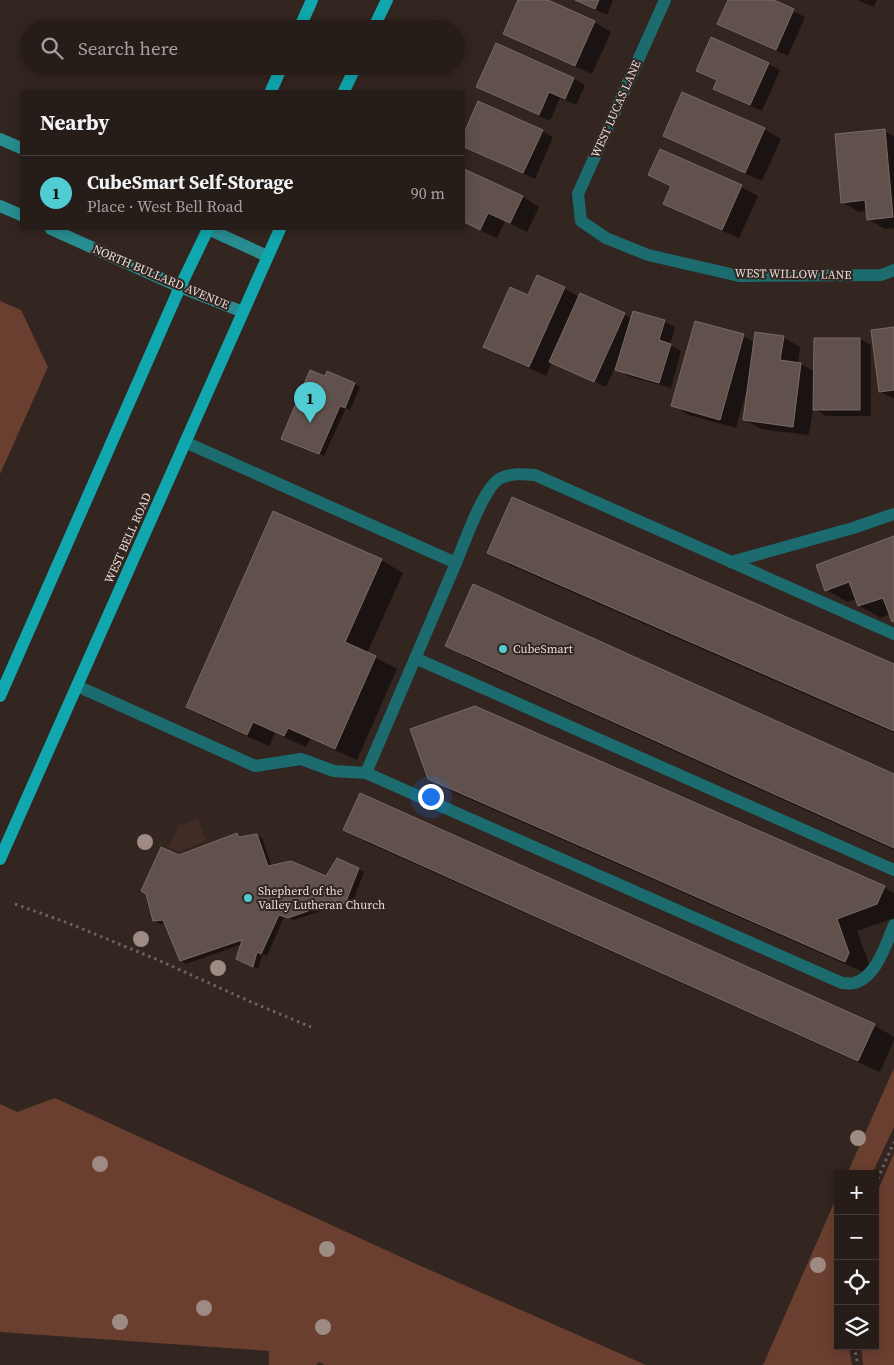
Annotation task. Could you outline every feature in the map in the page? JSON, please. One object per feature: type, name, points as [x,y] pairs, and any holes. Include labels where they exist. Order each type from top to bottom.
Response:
[{"type":"main road","points":[[303,20],[312,0]]},
{"type":"main road","points":[[377,20],[387,0]]},
{"type":"main road","points":[[271,90],[278,75]]},
{"type":"main road","points":[[344,90],[352,75]]},
{"type":"main road","points":[[0,139],[20,148]]},
{"type":"main road","points":[[0,206],[20,215]]},
{"type":"main road","name":"NORTH BULLARD AVENUE","points":[[53,230],[180,287],[243,312]]},
{"type":"main road","points":[[0,696],[180,287],[208,230]]},
{"type":"main road","points":[[210,230],[267,256]]},
{"type":"main road","name":"WEST BELL ROAD","points":[[0,859],[280,230]]},
{"type":"street","name":"WEST LUCAS LANE","points":[[581,221],[578,194],[665,0]]},
{"type":"street","name":"WEST WILLOW LANE","points":[[581,221],[606,238],[648,255],[739,276],[881,275],[894,270]]},
{"type":"street","points":[[185,442],[456,563]]},
{"type":"street","points":[[366,773],[486,493],[499,478],[516,473],[535,475],[894,634]]},
{"type":"street","points":[[731,562],[853,528],[894,514]]},
{"type":"street","points":[[415,658],[894,870]]},
{"type":"street","points":[[77,686],[255,766],[300,759],[334,771],[366,773],[842,982],[854,983],[866,978],[873,971],[894,925]]},
{"type":"path","points":[[15,904],[68,923],[158,960],[311,1027]]},
{"type":"path","points":[[879,1175],[894,1142]]},
{"type":"path","points":[[855,1350],[858,1365]]},
{"type":"shaded area","points":[[0,301],[21,310],[48,367],[0,474]]},
{"type":"shaded area","points":[[198,818],[206,840],[180,852],[168,847],[179,826]]},
{"type":"shaded area","points":[[894,1068],[894,1127],[874,1170],[849,1170]]},
{"type":"shaded area","points":[[55,1098],[414,1263],[646,1365],[325,1365],[319,1362],[316,1365],[269,1365],[269,1351],[0,1332],[0,1104],[17,1112]]},
{"type":"shaded area","points":[[894,1153],[894,1365],[863,1365],[861,1350],[879,1350],[879,1188]]},
{"type":"shaded area","points":[[834,1203],[834,1350],[850,1350],[852,1365],[763,1365]]},
{"type":"building","points":[[518,0],[548,0],[595,21],[575,66],[503,34]]},
{"type":"building","points":[[575,0],[599,0],[595,9]]},
{"type":"building","points":[[728,0],[774,0],[794,9],[776,50],[717,24]]},
{"type":"building","points":[[711,37],[769,63],[750,105],[713,89],[717,80],[696,71]]},
{"type":"building","points":[[496,43],[574,78],[565,99],[549,92],[539,115],[476,87]]},
{"type":"building","points":[[682,92],[765,128],[745,173],[663,136]]},
{"type":"building","points":[[478,101],[543,130],[523,173],[465,147],[465,131]]},
{"type":"building","points":[[885,129],[893,217],[867,220],[865,200],[841,203],[835,134]]},
{"type":"building","points":[[660,149],[742,185],[722,230],[663,204],[671,186],[648,175]]},
{"type":"building","points":[[465,169],[523,196],[510,223],[488,213],[480,230],[465,222]]},
{"type":"building","points":[[537,275],[565,287],[529,367],[483,347],[510,287],[528,295]]},
{"type":"building","points":[[580,293],[625,313],[594,382],[549,362]]},
{"type":"building","points":[[633,311],[665,320],[659,340],[671,344],[659,383],[615,370]]},
{"type":"building","points":[[695,321],[744,334],[720,420],[671,406]]},
{"type":"building","points":[[894,327],[894,390],[879,392],[871,330]]},
{"type":"building","points":[[755,332],[784,336],[780,360],[801,363],[793,427],[743,420]]},
{"type":"building","points":[[814,338],[860,338],[860,410],[813,410]]},
{"type":"building","points":[[310,370],[325,376],[327,371],[355,383],[345,408],[340,406],[319,454],[281,439]]},
{"type":"building","points":[[512,497],[894,664],[894,731],[487,553]]},
{"type":"building","points":[[273,511],[382,559],[345,642],[376,656],[335,749],[288,728],[284,736],[253,722],[247,735],[186,707]]},
{"type":"building","points":[[894,536],[894,621],[892,622],[883,598],[858,606],[849,582],[825,591],[816,565]]},
{"type":"building","points":[[473,584],[894,774],[894,848],[445,646]]},
{"type":"building","points":[[475,706],[885,886],[877,904],[837,919],[849,953],[845,962],[428,779],[410,729]]},
{"type":"building","points":[[360,793],[875,1024],[858,1061],[343,830]]},
{"type":"building","name":"Shepherd of the Valley Lutheran Church","points":[[237,833],[239,837],[257,834],[268,866],[291,861],[326,876],[337,858],[359,868],[345,904],[336,901],[288,918],[279,915],[261,954],[257,952],[253,967],[236,959],[242,940],[180,961],[163,920],[153,921],[146,894],[141,891],[161,847],[179,855]]},
{"type":"place","name":"CubeSmart Self-Storage","points":[[310,423]]},
{"type":"place","name":"CubeSmart","points":[[503,649]]},
{"type":"place","name":"Shepherd of the Valley Lutheran Church","points":[[248,898]]}]
